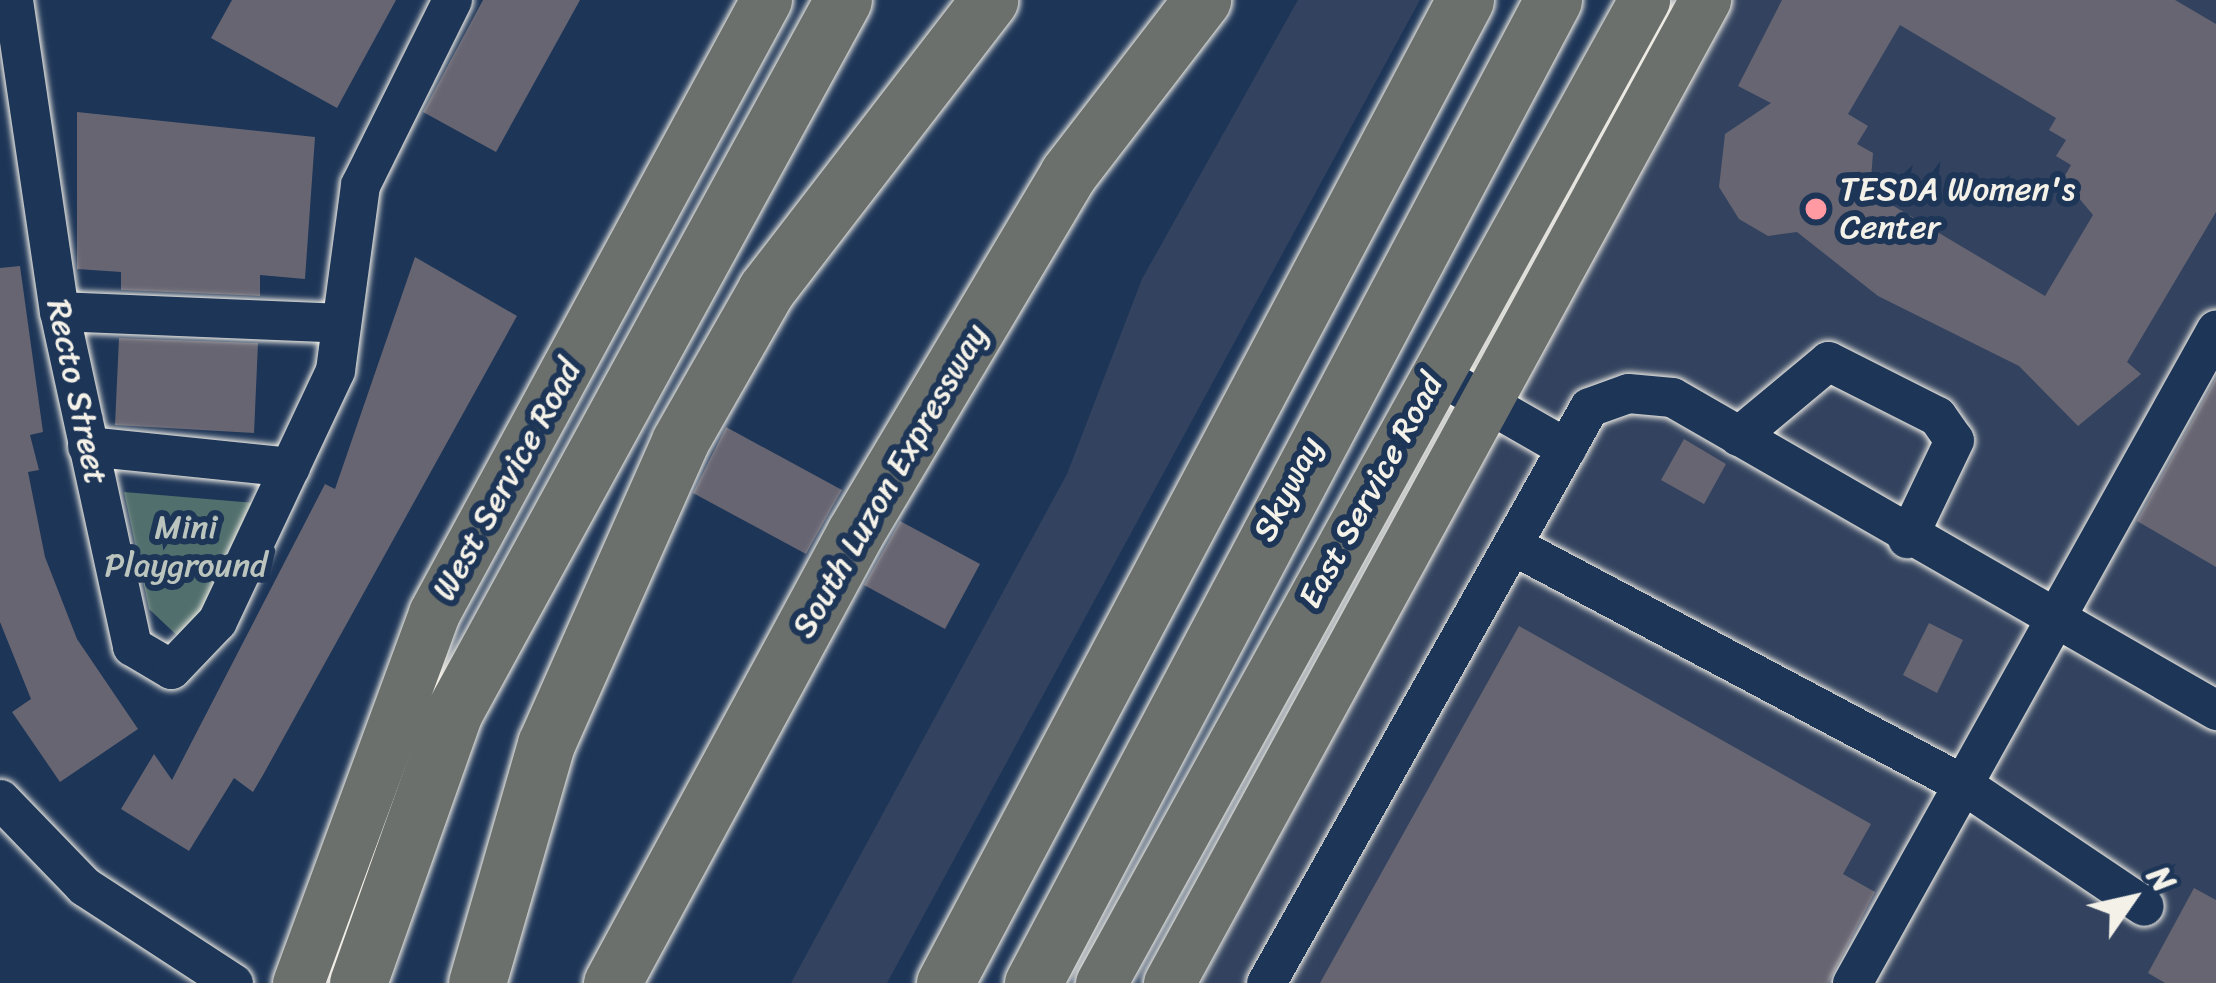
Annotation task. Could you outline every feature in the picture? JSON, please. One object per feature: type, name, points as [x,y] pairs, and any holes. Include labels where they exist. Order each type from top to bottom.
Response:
[{"type":"highway","points":[[358,983],[454,712],[843,0]]},
{"type":"highway","points":[[477,983],[494,905],[554,722],[680,441],[766,290],[989,0]]},
{"type":"highway","name":"South Luzon Expressway","points":[[612,983],[855,533],[1068,174],[1202,0]]},
{"type":"highway","points":[[945,983],[1306,288],[1465,0]]},
{"type":"highway","name":"Skyway","points":[[1033,983],[1373,323],[1553,0]]},
{"type":"main road","name":"West Service Road","points":[[298,983],[434,613],[766,0]]},
{"type":"main road","name":"East Service Road","points":[[1101,983],[1643,0]]},
{"type":"main road","name":"East Service Road","points":[[1169,983],[1491,404],[1706,0]]},
{"type":"lane","name":"Recto Street","points":[[13,0],[59,311],[132,646],[171,669],[217,621],[335,370],[373,145],[452,0]]},
{"type":"lane","points":[[59,311],[341,323]]},
{"type":"lane","points":[[1852,983],[2048,622],[2216,329]]},
{"type":"lane","points":[[1738,436],[1828,361],[1937,416],[1954,440],[1907,538]]},
{"type":"lane","points":[[1437,374],[1566,448]]},
{"type":"lane","points":[[1266,983],[1516,548],[1589,407],[1628,393],[1672,398],[2048,622],[2216,710]]},
{"type":"lane","points":[[87,446],[290,467]]},
{"type":"lane","points":[[1516,548],[1961,783],[2144,906]]},
{"type":"lane","points":[[0,799],[84,886],[233,983]]},
{"type":"lane","points":[[445,983],[494,905]]},
{"type":"shaded area","points":[[1298,0],[1420,0],[887,983],[791,983],[1067,474],[1142,279]]},
{"type":"shaded area","points":[[1733,0],[2216,0],[2216,983],[1201,983]]},
{"type":"green space","name":"Mini Playground","points":[[124,492],[255,503],[185,643],[149,609]]},
{"type":"building","points":[[232,0],[396,0],[337,108],[211,38]]},
{"type":"building","points":[[483,0],[580,0],[496,152],[423,112]]},
{"type":"building","name":"TESDA Women's Center","points":[[1782,0],[2175,0],[2216,24],[2216,212],[2127,362],[2141,374],[2078,426],[2019,366],[1878,296],[1797,232],[1768,236],[1739,219],[1719,187],[1725,134],[1771,103],[1738,86]],"holes":[[[1900,25],[2056,118],[2049,130],[2066,140],[2056,156],[2071,165],[2063,179],[2093,215],[2045,296],[1870,192],[1873,153],[1857,144],[1868,126],[1848,114]]]},
{"type":"building","points":[[77,112],[315,137],[305,279],[260,275],[260,296],[121,290],[121,272],[77,269]]},
{"type":"building","points":[[415,257],[517,316],[253,792],[234,778],[189,851],[121,809],[154,754],[172,780],[325,484],[335,489]]},
{"type":"building","points":[[20,266],[43,432],[30,435],[39,470],[28,472],[45,557],[77,639],[138,729],[60,782],[12,712],[31,699],[0,622],[0,268]]},
{"type":"building","points":[[119,338],[258,343],[254,433],[115,425]]},
{"type":"building","points":[[2216,378],[2216,567],[2137,521]]},
{"type":"building","points":[[726,427],[842,490],[806,554],[693,493]]},
{"type":"building","points":[[1684,439],[1726,464],[1704,504],[1661,480]]},
{"type":"building","points":[[900,521],[980,564],[945,629],[864,585]]},
{"type":"building","points":[[1929,623],[1963,640],[1937,693],[1903,675]]},
{"type":"building","points":[[1519,626],[1871,824],[1843,874],[1875,892],[1828,983],[1320,983]]},
{"type":"building","points":[[2194,888],[2216,900],[2216,983],[2165,983],[2148,973]]},
{"type":"place","name":"TESDA Women's Center","points":[[1816,209]]}]
